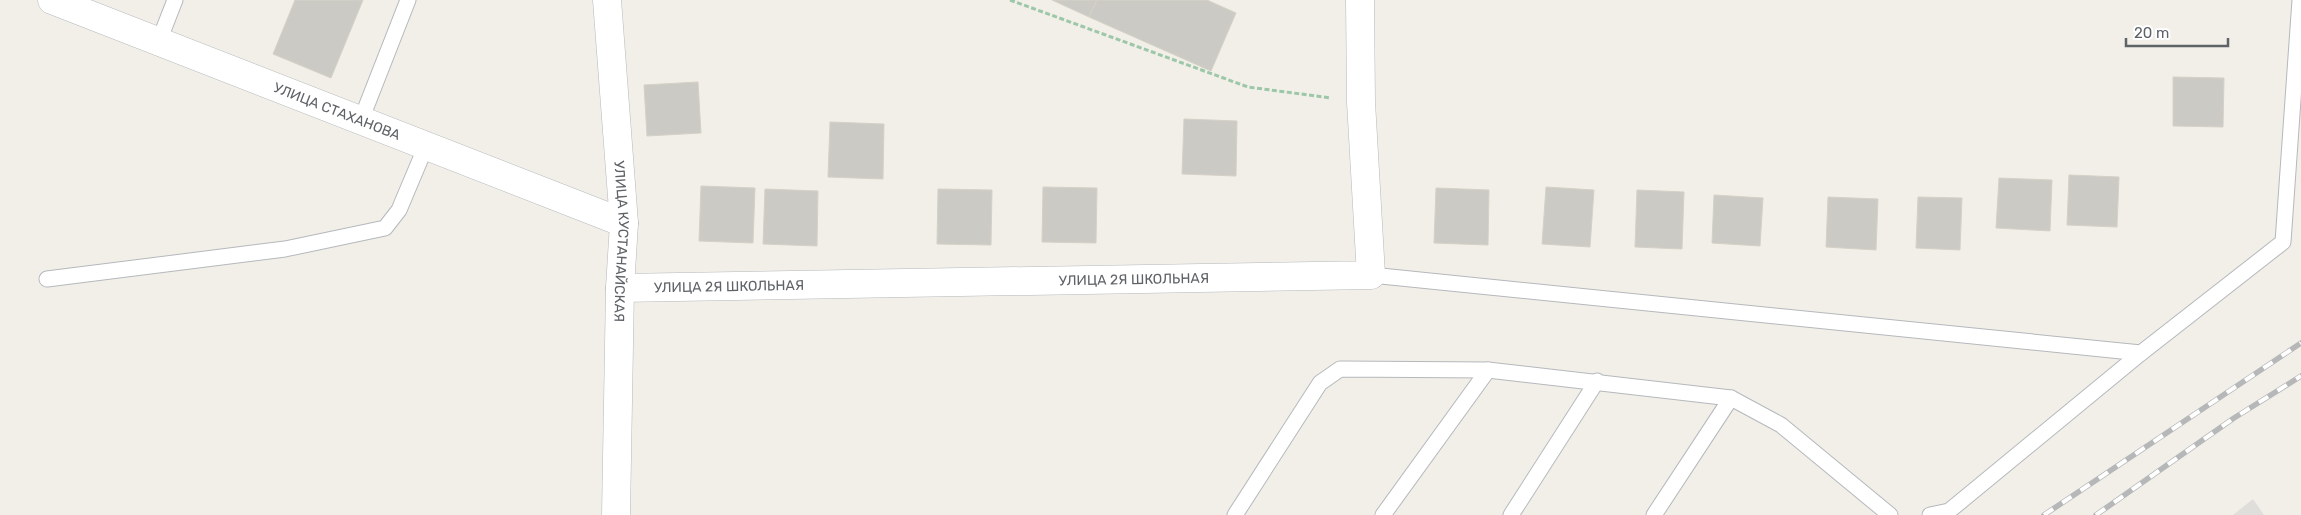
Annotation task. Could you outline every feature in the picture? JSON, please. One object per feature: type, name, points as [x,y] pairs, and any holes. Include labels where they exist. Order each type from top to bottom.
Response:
[{"type":"street","name":"УЛИЦА СТАХАНОВА","points":[[52,0],[624,223]]},
{"type":"street","name":"УЛИЦА КУСТАНАЙСКАЯ","points":[[607,0],[624,223],[620,288],[616,515]]},
{"type":"street","points":[[1360,0],[1361,102],[1371,275]]},
{"type":"street","name":"УЛИЦА 2Я ШКОЛЬНАЯ","points":[[620,288],[1371,275]]},
{"type":"lane","points":[[159,41],[175,0]]},
{"type":"lane","points":[[361,120],[408,0]]},
{"type":"lane","points":[[1930,515],[1949,511],[2141,353],[2283,242],[2300,0]]},
{"type":"lane","points":[[47,279],[285,249],[384,228],[399,210],[426,146]]},
{"type":"lane","points":[[1371,275],[2141,353]]},
{"type":"lane","points":[[1235,515],[1320,383],[1340,370],[1488,370],[1732,398],[1781,425],[1890,515]]},
{"type":"lane","points":[[1383,515],[1488,370]]},
{"type":"lane","points":[[1511,515],[1597,381]]},
{"type":"lane","points":[[1654,515],[1732,398]]},
{"type":"path","points":[[1010,0],[1248,87],[1361,102]]},
{"type":"shaded area","points":[[2253,499],[2264,515],[2233,515]]},
{"type":"building","points":[[295,0],[363,0],[331,78],[273,54]]},
{"type":"building","points":[[1052,0],[1097,0],[1089,17]]},
{"type":"building","points":[[1097,0],[1207,0],[1236,13],[1211,71],[1089,17]]},
{"type":"building","points":[[2173,77],[2224,78],[2223,127],[2173,126]]},
{"type":"building","points":[[698,82],[701,133],[647,136],[644,85]]},
{"type":"building","points":[[1184,119],[1237,121],[1236,176],[1182,174]]},
{"type":"building","points":[[830,122],[884,124],[883,179],[828,177]]},
{"type":"building","points":[[2069,175],[2119,177],[2117,227],[2067,225]]},
{"type":"building","points":[[1999,178],[2052,180],[2050,231],[1996,228]]},
{"type":"building","points":[[701,186],[755,188],[753,243],[699,241]]},
{"type":"building","points":[[1043,187],[1097,188],[1096,243],[1042,242]]},
{"type":"building","points":[[1546,187],[1594,190],[1590,247],[1542,244]]},
{"type":"building","points":[[1436,188],[1489,190],[1488,245],[1434,243]]},
{"type":"building","points":[[765,189],[818,191],[817,246],[763,244]]},
{"type":"building","points":[[938,189],[992,190],[991,245],[937,244]]},
{"type":"building","points":[[1637,190],[1684,192],[1682,249],[1635,247]]},
{"type":"building","points":[[1714,195],[1763,198],[1760,246],[1712,243]]},
{"type":"building","points":[[1828,197],[1878,199],[1876,250],[1826,247]]},
{"type":"building","points":[[1918,197],[1962,198],[1960,250],[1916,248]]},
{"type":"railway","points":[[2044,515],[2301,343]]},
{"type":"railway","points":[[2096,515],[2234,418],[2301,376]]}]
